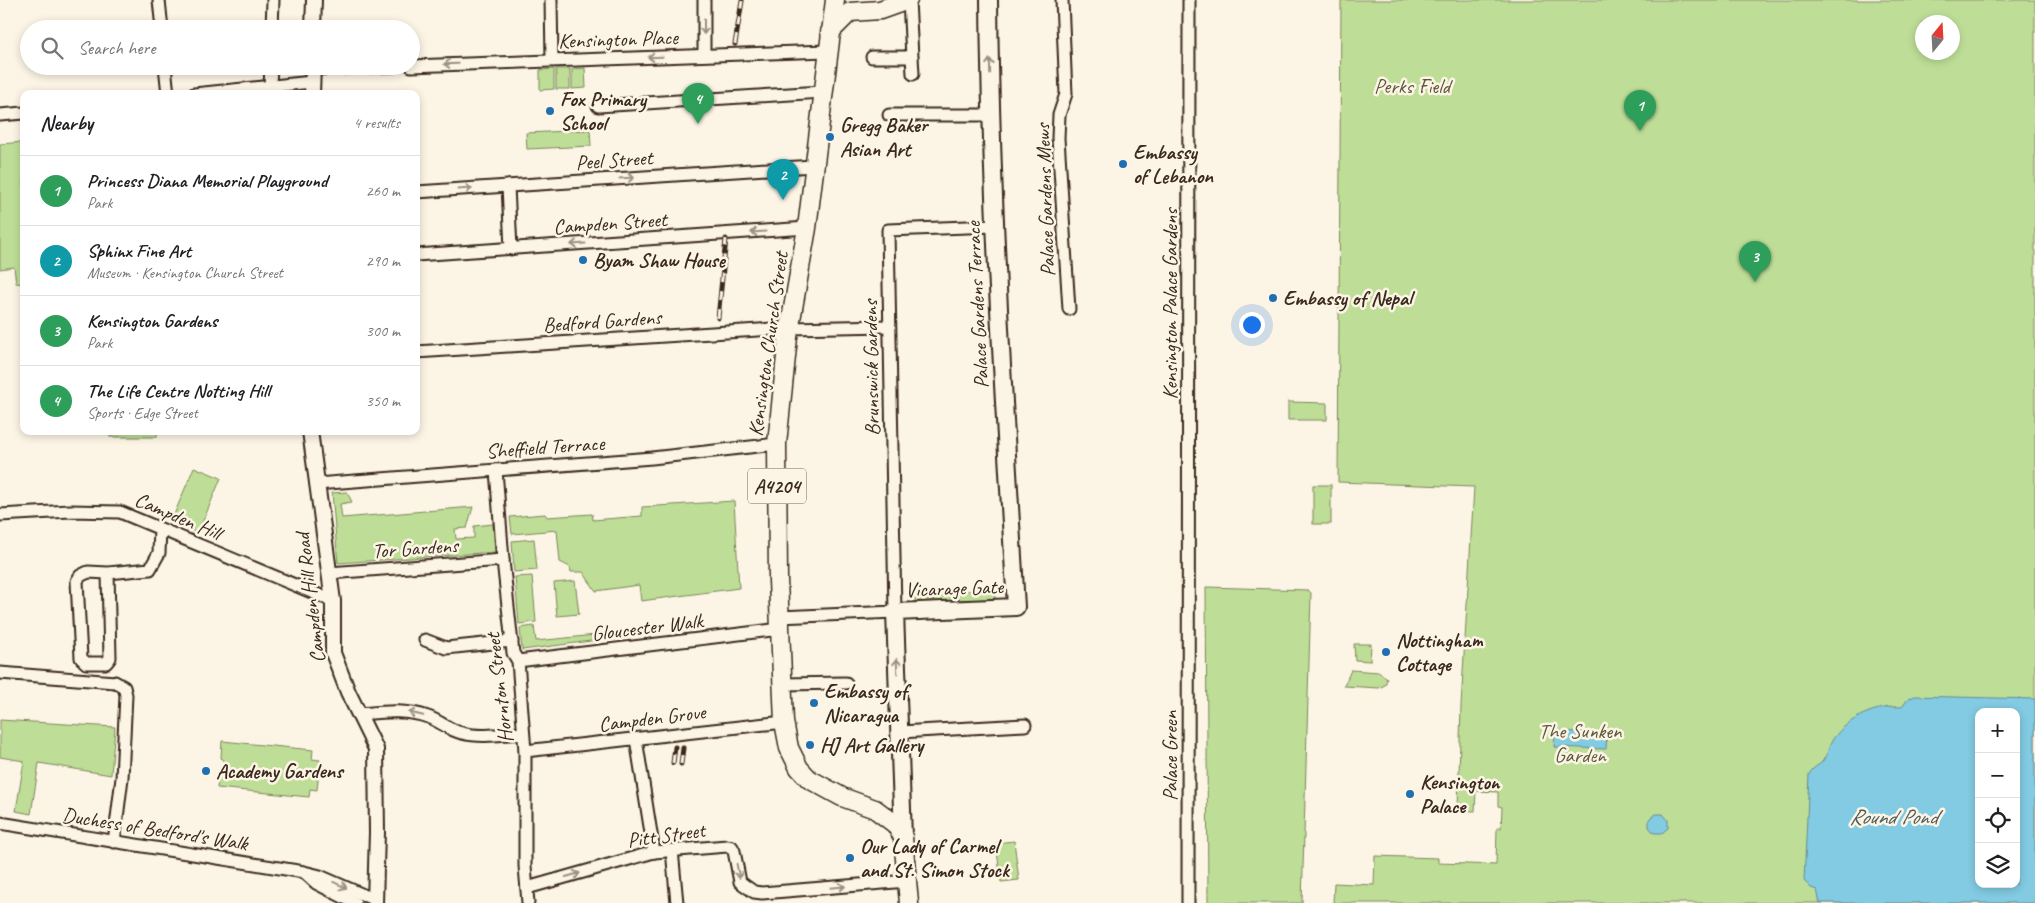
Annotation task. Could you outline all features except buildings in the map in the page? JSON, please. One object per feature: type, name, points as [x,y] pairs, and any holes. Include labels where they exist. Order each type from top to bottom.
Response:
[{"type":"main road","name":"Kensington Church Street","points":[[834,0],[807,228],[789,328],[776,444],[779,623],[784,722],[792,754],[799,768],[809,779],[825,789],[875,809],[895,824],[903,837]]},
{"type":"main road","name":"Palace Gardens Terrace","points":[[989,0],[990,115],[994,226],[1016,607]]},
{"type":"main road","points":[[830,32],[846,6],[880,10],[904,1]]},
{"type":"main road","name":"Vicarage Gate","points":[[903,837],[895,612],[1016,607]]},
{"type":"main road","points":[[903,837],[909,903]]},
{"type":"street","points":[[159,0],[161,20]]},
{"type":"street","points":[[272,20],[273,0]]},
{"type":"street","points":[[313,20],[314,0]]},
{"type":"street","points":[[551,0],[552,60]]},
{"type":"street","points":[[704,0],[704,55]]},
{"type":"street","name":"Palace Gardens Mews","points":[[1062,0],[1066,94],[1059,116],[1058,138],[1069,309]]},
{"type":"street","name":"Kensington Palace Gardens","points":[[1189,0],[1188,331],[1190,609]]},
{"type":"street","points":[[904,1],[913,74]]},
{"type":"street","name":"Kensington Place","points":[[420,66],[827,51]]},
{"type":"street","points":[[872,57],[912,57]]},
{"type":"street","points":[[166,75],[168,90]]},
{"type":"street","points":[[270,75],[270,86]]},
{"type":"street","points":[[232,90],[270,86],[332,75]]},
{"type":"street","points":[[598,106],[822,92]]},
{"type":"street","points":[[0,115],[20,113]]},
{"type":"street","points":[[889,115],[990,115]]},
{"type":"street","name":"Peel Street","points":[[420,192],[813,166]]},
{"type":"street","points":[[508,186],[511,248]]},
{"type":"street","name":"Brunswick Gardens","points":[[895,612],[888,230],[994,226]]},
{"type":"street","name":"Campden Street","points":[[420,255],[807,228]]},
{"type":"street","name":"Bedford Gardens","points":[[420,352],[789,328],[889,326]]},
{"type":"street","name":"Campden Hill Road","points":[[310,435],[333,601],[333,653],[348,692],[376,749],[377,832],[375,901]]},
{"type":"street","name":"Sheffield Terrace","points":[[316,484],[652,458],[776,444]]},
{"type":"street","name":"Hornton Street","points":[[496,470],[503,560],[512,641],[514,653],[518,661],[524,733],[528,903]]},
{"type":"street","name":"Campden Hill","points":[[0,515],[120,512],[333,601]]},
{"type":"street","points":[[108,573],[110,658],[106,663],[86,663],[81,658],[76,582],[80,576],[88,572],[108,573],[150,569],[159,553],[160,529]]},
{"type":"street","name":"Tor Gardens","points":[[329,573],[503,560]]},
{"type":"street","name":"Palace Green","points":[[1188,903],[1190,609]]},
{"type":"street","name":"Gloucester Walk","points":[[518,661],[779,623],[895,612]]},
{"type":"street","points":[[425,640],[446,648],[512,641]]},
{"type":"street","points":[[0,673],[115,682],[124,687],[126,695],[123,769],[114,842]]},
{"type":"street","points":[[782,684],[846,683]]},
{"type":"street","points":[[359,714],[388,711],[412,713],[428,717],[460,733],[471,735],[524,733]]},
{"type":"street","name":"Campden Grove","points":[[525,751],[784,722]]},
{"type":"street","points":[[900,732],[1025,725]]},
{"type":"street","points":[[636,739],[654,852]]},
{"type":"street","name":"Duchess of Bedford's Walk","points":[[0,823],[304,872],[320,876],[375,901]]},
{"type":"street","name":"Pitt Street","points":[[527,888],[654,852],[732,847],[740,882],[754,892],[762,893],[907,881]]},
{"type":"street","points":[[672,850],[677,903]]},
{"type":"street","name":"Duchess of Bedford's Walk","points":[[304,872],[316,883],[355,903]]},
{"type":"green space","points":[[1341,0],[2035,0],[2035,903],[1333,903],[1334,883],[1374,885],[1375,856],[1438,858],[1438,863],[1496,865],[1497,828],[1501,828],[1502,807],[1498,806],[1498,792],[1476,791],[1475,811],[1458,810],[1461,706],[1474,487],[1338,482]]},
{"type":"green space","points":[[585,68],[586,88],[572,89],[572,69]]},
{"type":"green space","points":[[554,69],[554,89],[540,90],[540,70]]},
{"type":"green space","points":[[556,69],[570,69],[570,89],[556,89]]},
{"type":"green space","points":[[590,130],[591,146],[527,149],[526,133]]},
{"type":"green space","points":[[20,142],[20,284],[16,283],[14,267],[0,269],[0,144]]},
{"type":"green space","points":[[1288,402],[1327,403],[1327,420],[1288,420]]},
{"type":"green space","points":[[110,435],[157,435],[157,437],[110,437]]},
{"type":"green space","points":[[194,467],[221,478],[198,533],[171,522]]},
{"type":"green space","points":[[1313,485],[1331,485],[1331,524],[1313,524]]},
{"type":"green space","points":[[347,492],[352,502],[340,504],[342,518],[473,507],[467,528],[455,529],[456,539],[474,538],[474,526],[493,524],[495,552],[338,563],[332,493]]},
{"type":"green space","points":[[734,501],[739,588],[641,601],[639,585],[596,591],[583,572],[571,572],[570,567],[560,562],[557,530],[512,534],[510,517],[545,514],[547,517],[592,514],[593,520],[642,516],[642,507]]},
{"type":"green space","points":[[534,539],[537,570],[514,572],[512,541]]},
{"type":"green space","points":[[532,576],[536,622],[519,624],[515,577]]},
{"type":"green space","points":[[575,581],[579,614],[557,616],[554,583]]},
{"type":"green space","points":[[1206,587],[1308,590],[1311,593],[1302,903],[1208,903]]},
{"type":"green space","points":[[988,590],[995,594],[995,599],[915,602],[915,597],[923,592]]},
{"type":"green space","points":[[534,626],[536,641],[606,634],[606,639],[522,650],[520,628]]},
{"type":"green space","points":[[1354,644],[1371,644],[1370,661],[1355,660]]},
{"type":"green space","points":[[1351,670],[1379,672],[1387,679],[1385,685],[1379,688],[1344,686]]},
{"type":"green space","points":[[0,720],[115,727],[111,775],[39,763],[31,814],[16,811],[24,761],[0,757]]},
{"type":"green space","points":[[222,741],[313,750],[312,759],[320,760],[317,790],[310,789],[309,797],[217,788],[219,771],[225,769],[226,765],[221,758]]},
{"type":"green space","points":[[1014,841],[1019,880],[1001,882],[996,843]]},
{"type":"water","name":"Round Pond","points":[[1915,696],[2035,699],[2035,903],[1820,903],[1817,890],[1811,888],[1804,881],[1809,774],[1822,762],[1833,739],[1846,725],[1863,714],[1882,708],[1902,707],[1908,699]]},
{"type":"water","points":[[1555,731],[1607,733],[1606,749],[1554,747]]},
{"type":"water","points":[[1655,814],[1663,814],[1668,820],[1668,828],[1662,833],[1654,833],[1649,827],[1649,819]]},
{"type":"railway","points":[[735,44],[742,1]]},
{"type":"railway","points":[[718,318],[726,239]]},
{"type":"railway","points":[[673,763],[675,747]]},
{"type":"railway","points":[[681,764],[683,748]]},
{"type":"place","name":"Fox Primary School","points":[[550,111]]},
{"type":"place","name":"The Life Centre Notting Hill","points":[[698,124]]},
{"type":"place","name":"Princess Diana Memorial Playground","points":[[1640,131]]},
{"type":"place","name":"Gregg Baker Asian Art","points":[[830,137]]},
{"type":"place","name":"Embassy of Lebanon","points":[[1123,164]]},
{"type":"place","name":"Sphinx Fine Art","points":[[783,200]]},
{"type":"place","name":"Byam Shaw House","points":[[583,260]]},
{"type":"place","name":"Kensington Gardens","points":[[1755,282]]},
{"type":"place","name":"Embassy of Nepal","points":[[1273,298]]},
{"type":"place","name":"Nottingham Cottage","points":[[1386,652]]},
{"type":"place","name":"Embassy of Nicaragua","points":[[814,703]]},
{"type":"place","name":"HJ Art Gallery","points":[[810,745]]},
{"type":"place","name":"Academy Gardens","points":[[206,771]]},
{"type":"place","name":"Kensington Palace","points":[[1410,794]]},
{"type":"place","name":"Our Lady of Carmel and St. Simon Stock","points":[[850,858]]},
{"type":"park label","name":"Perks Field","points":[[1412,86]]},
{"type":"park label","name":"The Sunken Garden","points":[[1580,743]]}]
